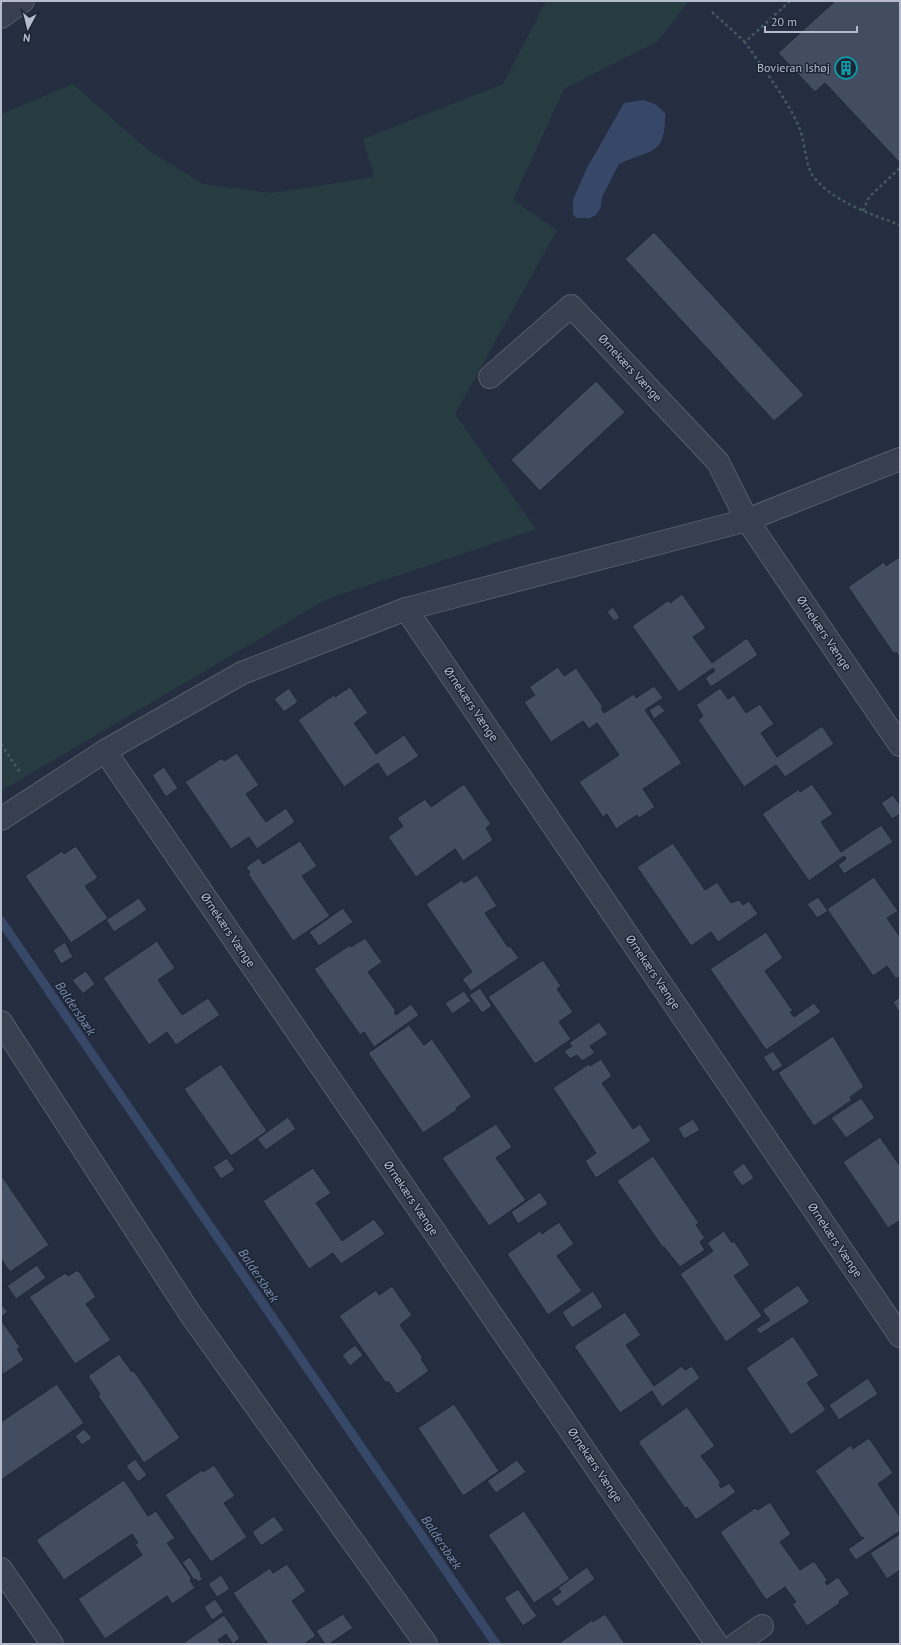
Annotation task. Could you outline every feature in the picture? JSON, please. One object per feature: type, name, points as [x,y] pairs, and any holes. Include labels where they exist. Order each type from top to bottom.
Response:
[{"type":"street","points":[[1,17],[23,1]]},
{"type":"street","name":"Ørnekærs Vænge","points":[[490,377],[571,306],[718,462],[747,520],[900,745]]},
{"type":"street","points":[[1,819],[106,751],[242,673],[406,609],[747,520],[900,459]]},
{"type":"street","name":"Ørnekærs Vænge","points":[[406,609],[900,1336]]},
{"type":"street","name":"Ørnekærs Vænge","points":[[106,751],[717,1644]]},
{"type":"street","points":[[1,1022],[191,1315],[426,1644]]},
{"type":"street","points":[[1,1570],[52,1644]]},
{"type":"street","points":[[736,1644],[762,1626]]},
{"type":"path","points":[[745,42],[790,1]]},
{"type":"path","points":[[712,12],[745,42],[786,104],[799,127],[813,176],[829,191],[863,211],[900,225]]},
{"type":"path","points":[[863,211],[869,197],[900,168]]},
{"type":"path","points":[[1,744],[36,797]]},
{"type":"green space","points":[[546,1],[689,1],[658,41],[564,89],[513,200],[557,230],[455,414],[536,529],[327,599],[1,791],[1,114],[73,84],[148,150],[203,184],[272,193],[374,177],[363,139],[503,84]]},
{"type":"water","points":[[643,100],[655,104],[665,113],[663,137],[659,144],[648,153],[619,164],[602,197],[601,207],[596,215],[590,218],[576,218],[573,214],[573,200],[587,168],[624,103]]},
{"type":"building","name":"Bovieran Ishøj","points":[[835,1],[900,1],[900,163],[825,83],[815,92],[778,53]]},
{"type":"building","points":[[654,232],[804,395],[774,421],[625,259]]},
{"type":"building","points":[[596,381],[625,412],[540,491],[511,460]]},
{"type":"building","points":[[898,558],[900,560],[900,659],[896,652],[894,654],[848,587],[884,562],[886,566]]},
{"type":"building","points":[[682,594],[706,628],[693,637],[712,663],[747,638],[758,655],[711,687],[705,678],[715,671],[713,668],[679,692],[632,626],[669,600],[670,603]]},
{"type":"building","points":[[613,607],[620,618],[614,621],[607,612]]},
{"type":"building","points":[[558,667],[564,676],[576,668],[603,707],[601,708],[604,713],[634,694],[636,698],[654,686],[663,698],[645,710],[682,763],[643,789],[655,807],[639,818],[637,815],[616,829],[607,814],[603,817],[579,782],[619,755],[597,723],[589,729],[583,721],[551,742],[524,702],[535,695],[529,687]]},
{"type":"building","points":[[350,687],[368,713],[354,723],[376,754],[404,735],[419,756],[387,777],[378,763],[344,787],[298,720],[334,695],[335,697]]},
{"type":"building","points":[[289,688],[298,702],[284,712],[274,699]]},
{"type":"building","points":[[720,688],[728,699],[734,695],[746,713],[760,704],[774,724],[761,733],[777,757],[822,726],[834,744],[785,777],[776,765],[744,787],[698,720],[703,716],[696,705]]},
{"type":"building","points":[[659,704],[665,711],[654,719],[649,710]]},
{"type":"building","points":[[237,753],[259,785],[246,794],[266,822],[286,808],[295,822],[257,849],[249,837],[231,849],[185,782],[222,758],[224,761]]},
{"type":"building","points":[[164,767],[178,788],[166,797],[152,775]]},
{"type":"building","points":[[464,784],[491,824],[486,828],[493,840],[463,861],[455,849],[416,877],[388,837],[403,826],[397,818],[425,799],[431,807]]},
{"type":"building","points":[[812,784],[833,814],[821,822],[841,852],[881,825],[893,842],[844,874],[838,865],[846,859],[844,856],[809,881],[762,814],[799,789],[800,792]]},
{"type":"building","points":[[893,795],[900,805],[900,814],[892,819],[881,803]]},
{"type":"building","points":[[300,841],[317,866],[302,876],[330,916],[293,941],[248,874],[250,873],[246,867],[259,858],[263,864]]},
{"type":"building","points":[[673,843],[705,890],[717,882],[731,903],[739,900],[743,905],[749,901],[758,914],[718,942],[711,932],[691,946],[637,867]]},
{"type":"building","points":[[76,846],[98,878],[85,886],[108,918],[71,943],[25,876],[62,851],[64,854]]},
{"type":"building","points":[[477,875],[497,906],[485,913],[508,947],[510,946],[519,958],[471,991],[462,979],[472,972],[426,904],[462,880],[464,883]]},
{"type":"building","points":[[874,877],[898,911],[887,918],[900,937],[900,976],[896,979],[887,966],[873,976],[827,909]]},
{"type":"building","points":[[818,897],[828,911],[817,918],[807,904]]},
{"type":"building","points":[[139,898],[147,910],[114,932],[106,920]]},
{"type":"building","points":[[343,908],[353,922],[319,946],[309,932]]},
{"type":"building","points":[[766,932],[783,958],[765,971],[793,1011],[790,1012],[794,1017],[814,1003],[821,1012],[766,1050],[710,969]]},
{"type":"building","points":[[365,938],[382,962],[368,972],[396,1011],[394,1012],[396,1015],[411,1004],[419,1015],[374,1047],[364,1032],[360,1035],[314,969],[350,945],[351,947]]},
{"type":"building","points":[[157,941],[175,968],[158,980],[182,1015],[208,998],[220,1015],[176,1045],[167,1032],[149,1045],[103,978]]},
{"type":"building","points":[[65,942],[73,957],[61,964],[53,950]]},
{"type":"building","points":[[543,960],[561,986],[557,989],[573,1012],[559,1022],[571,1039],[535,1064],[488,997]]},
{"type":"building","points":[[86,971],[95,984],[83,994],[72,980]]},
{"type":"building","points":[[480,988],[492,1006],[482,1013],[469,995]]},
{"type":"building","points":[[464,991],[471,1001],[452,1014],[445,1003]]},
{"type":"building","points":[[900,997],[900,1014],[893,1002]]},
{"type":"building","points":[[599,1022],[608,1034],[590,1046],[595,1053],[582,1061],[577,1055],[570,1059],[564,1051],[572,1046],[569,1043]]},
{"type":"building","points":[[409,1025],[424,1045],[432,1039],[472,1097],[456,1108],[457,1110],[423,1133],[368,1053]]},
{"type":"building","points":[[833,1036],[864,1087],[850,1097],[852,1100],[814,1126],[778,1073]]},
{"type":"building","points":[[773,1051],[783,1066],[773,1072],[763,1057]]},
{"type":"building","points":[[601,1059],[612,1076],[602,1083],[633,1129],[640,1124],[651,1141],[596,1178],[585,1161],[596,1153],[553,1088],[589,1064],[590,1066]]},
{"type":"building","points":[[221,1064],[267,1131],[231,1156],[184,1089]]},
{"type":"building","points":[[861,1098],[875,1118],[846,1138],[831,1118]]},
{"type":"building","points":[[288,1117],[296,1129],[266,1150],[257,1139]]},
{"type":"building","points":[[693,1119],[700,1130],[684,1139],[678,1128]]},
{"type":"building","points":[[496,1124],[512,1147],[496,1158],[526,1200],[489,1226],[442,1158]]},
{"type":"building","points":[[880,1137],[900,1166],[900,1223],[899,1221],[888,1228],[843,1162]]},
{"type":"building","points":[[653,1156],[699,1223],[696,1225],[705,1238],[700,1242],[705,1250],[680,1267],[664,1247],[663,1248],[617,1181]]},
{"type":"building","points":[[227,1158],[235,1170],[221,1179],[213,1167]]},
{"type":"building","points":[[744,1163],[754,1178],[742,1186],[732,1172]]},
{"type":"building","points":[[313,1168],[331,1193],[316,1203],[342,1241],[374,1219],[385,1234],[341,1264],[333,1253],[309,1269],[263,1201]]},
{"type":"building","points":[[1,1175],[49,1245],[10,1272],[1,1259]]},
{"type":"building","points":[[540,1192],[548,1204],[518,1224],[511,1212]]},
{"type":"building","points":[[559,1222],[574,1244],[557,1256],[582,1291],[548,1315],[507,1254],[540,1231],[542,1234]]},
{"type":"building","points":[[724,1231],[732,1243],[734,1241],[750,1265],[734,1276],[762,1316],[726,1342],[680,1274],[713,1251],[707,1243]]},
{"type":"building","points":[[37,1265],[46,1278],[16,1299],[7,1286]]},
{"type":"building","points":[[78,1270],[96,1297],[86,1304],[111,1340],[75,1364],[29,1297],[65,1273],[68,1276]]},
{"type":"building","points":[[798,1285],[810,1302],[760,1334],[756,1329],[770,1320],[762,1310]]},
{"type":"building","points":[[392,1286],[412,1315],[400,1325],[423,1358],[421,1359],[429,1371],[397,1394],[388,1381],[386,1383],[339,1316],[376,1290],[379,1295]]},
{"type":"building","points":[[593,1291],[603,1307],[572,1328],[562,1312]]},
{"type":"building","points":[[2,1305],[8,1312],[1,1317],[1,1306]]},
{"type":"building","points":[[625,1312],[641,1335],[626,1345],[654,1386],[682,1366],[685,1370],[692,1366],[700,1378],[662,1407],[652,1391],[620,1413],[574,1346]]},
{"type":"building","points":[[1,1320],[20,1347],[17,1349],[24,1360],[2,1375]]},
{"type":"building","points":[[793,1336],[819,1375],[807,1383],[826,1410],[791,1435],[746,1368]]},
{"type":"building","points":[[355,1345],[363,1355],[350,1366],[342,1355]]},
{"type":"building","points":[[119,1354],[132,1372],[134,1371],[180,1438],[144,1463],[98,1396],[100,1394],[88,1376]]},
{"type":"building","points":[[868,1378],[878,1394],[839,1420],[829,1405]]},
{"type":"building","points":[[57,1384],[84,1423],[1,1480],[1,1422]]},
{"type":"building","points":[[454,1404],[499,1471],[463,1496],[418,1428]]},
{"type":"building","points":[[687,1407],[715,1446],[701,1456],[721,1483],[719,1484],[721,1488],[729,1483],[736,1492],[696,1520],[687,1507],[685,1508],[638,1442]]},
{"type":"building","points":[[84,1429],[92,1438],[82,1445],[75,1436]]},
{"type":"building","points":[[869,1438],[893,1473],[878,1484],[900,1517],[900,1531],[856,1560],[848,1549],[864,1538],[861,1537],[815,1471],[851,1445],[853,1449]]},
{"type":"building","points":[[135,1459],[147,1475],[138,1482],[126,1466]]},
{"type":"building","points":[[517,1460],[526,1472],[496,1493],[487,1481]]},
{"type":"building","points":[[214,1465],[235,1496],[224,1503],[247,1537],[211,1562],[165,1495],[202,1470],[203,1472]]},
{"type":"building","points":[[124,1480],[148,1516],[156,1511],[175,1538],[167,1543],[192,1579],[190,1580],[195,1588],[172,1604],[167,1596],[105,1639],[78,1599],[142,1555],[135,1544],[138,1543],[132,1534],[64,1580],[36,1540]]},
{"type":"building","points":[[770,1502],[791,1534],[780,1542],[800,1570],[814,1561],[828,1581],[825,1582],[827,1585],[838,1577],[850,1594],[839,1601],[840,1603],[807,1626],[792,1604],[796,1602],[785,1587],[766,1600],[720,1532],[755,1508],[758,1510]]},
{"type":"building","points":[[524,1511],[570,1579],[534,1603],[488,1535]]},
{"type":"building","points":[[274,1516],[284,1530],[261,1546],[252,1532]]},
{"type":"building","points":[[900,1534],[900,1570],[887,1579],[870,1553]]},
{"type":"building","points":[[190,1557],[202,1575],[200,1576],[203,1579],[198,1582],[196,1579],[194,1580],[182,1562]]},
{"type":"building","points":[[287,1564],[306,1591],[292,1601],[316,1636],[304,1644],[268,1644],[233,1593],[270,1568],[273,1573]]},
{"type":"building","points":[[587,1567],[595,1579],[557,1607],[551,1599],[561,1592],[558,1588]]},
{"type":"building","points":[[221,1575],[230,1589],[217,1597],[208,1584]]},
{"type":"building","points":[[518,1589],[537,1616],[523,1626],[504,1598]]},
{"type":"building","points":[[215,1599],[224,1612],[212,1620],[204,1607]]},
{"type":"building","points":[[343,1614],[353,1628],[329,1644],[325,1644],[316,1631]]},
{"type":"building","points":[[605,1614],[625,1644],[558,1644],[592,1620],[593,1622]]},
{"type":"building","points":[[224,1615],[240,1638],[233,1644],[226,1634],[218,1640],[222,1644],[182,1644]]},
{"type":"waterway","name":"Baldersbæk","points":[[1,921],[496,1644]]},
{"type":"place","name":"Bovieran Ishøj","points":[[846,68]]}]
